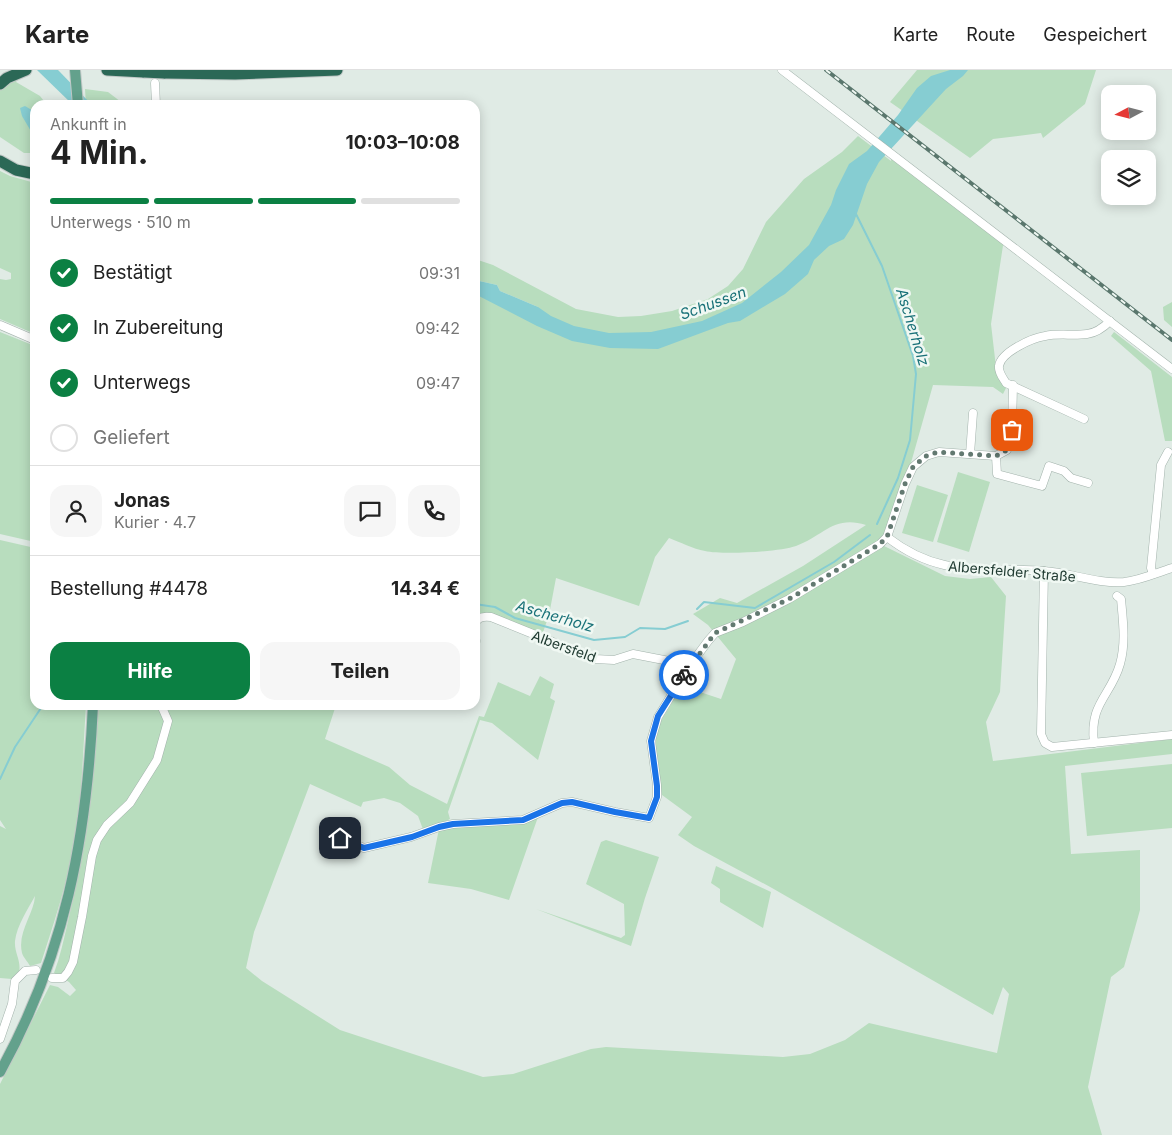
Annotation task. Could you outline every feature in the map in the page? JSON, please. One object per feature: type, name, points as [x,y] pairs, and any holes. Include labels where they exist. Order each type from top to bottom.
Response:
[{"type":"highway","points":[[107,70],[244,74],[337,70]]},
{"type":"highway","points":[[0,84],[7,78],[23,71]]},
{"type":"highway","points":[[1,161],[16,170],[30,173]]},
{"type":"main road","points":[[74,70],[77,100]]},
{"type":"main road","points":[[0,1072],[40,989],[68,900],[75,871],[84,814],[93,710]]},
{"type":"street","points":[[782,70],[1172,369]]},
{"type":"street","points":[[155,83],[156,100]]},
{"type":"street","points":[[1084,419],[1006,383],[1000,375],[998,368],[1000,360],[1007,353],[1026,342],[1044,336],[1089,334],[1104,327],[1110,321]]},
{"type":"street","points":[[0,325],[30,338]]},
{"type":"street","points":[[340,838],[364,848],[412,837],[453,824],[523,820],[562,803],[572,802],[649,818],[657,797],[651,741],[658,716],[688,668],[715,633],[789,599],[880,544],[887,537],[905,484],[913,467],[926,456],[938,452],[996,456],[1007,450],[1012,430],[1012,385]]},
{"type":"street","points":[[970,454],[973,413]]},
{"type":"street","points":[[1153,574],[1161,465],[1168,452]]},
{"type":"street","points":[[996,456],[997,474],[1042,486],[1049,466],[1064,471],[1071,478],[1088,483]]},
{"type":"street","name":"Albersfelder Straße","points":[[887,537],[918,556],[942,566],[971,570],[1044,571],[1116,582],[1136,580],[1172,568]]},
{"type":"street","points":[[1044,571],[1041,734],[1045,743],[1052,747],[1172,735]]},
{"type":"street","points":[[1094,742],[1093,721],[1100,702],[1120,666],[1123,653],[1124,638],[1121,599],[1117,596]]},
{"type":"street","name":"Albersfeld","points":[[480,618],[491,617],[595,659],[614,660],[632,654],[669,661],[688,668]]},
{"type":"street","points":[[52,978],[63,978],[72,962],[92,856],[97,840],[107,826],[130,803],[157,760],[168,721],[163,710]]},
{"type":"street","points":[[0,1039],[12,1004],[16,981],[25,971],[36,970]]},
{"type":"green space","points":[[917,70],[1096,70],[1085,104],[1043,138],[1041,133],[993,139],[970,158],[890,102]]},
{"type":"green space","points":[[19,78],[16,82],[40,96],[43,100],[30,100],[30,153],[24,153],[0,137],[0,89],[8,82]]},
{"type":"green space","points":[[85,89],[108,92],[118,100],[86,100]]},
{"type":"green space","points":[[858,136],[891,161],[892,153],[1004,239],[991,324],[997,376],[1006,388],[1003,394],[993,387],[933,385],[905,484],[880,544],[945,576],[970,579],[991,577],[1006,596],[1000,692],[986,722],[993,761],[1172,739],[1172,754],[1065,766],[1071,854],[1140,850],[1140,910],[1124,967],[1111,977],[1088,1087],[1102,1135],[0,1135],[0,1084],[50,985],[58,987],[70,996],[76,990],[69,982],[54,973],[74,894],[84,841],[98,710],[334,710],[325,739],[389,767],[410,785],[447,804],[479,716],[484,717],[498,682],[530,696],[540,676],[554,684],[550,698],[555,701],[538,760],[492,723],[480,720],[448,812],[450,819],[424,832],[418,816],[400,803],[384,798],[363,802],[361,807],[310,784],[254,932],[246,968],[262,981],[340,1030],[483,1077],[513,1074],[591,1049],[606,1047],[783,1057],[810,1054],[845,1040],[869,1023],[997,1053],[1009,994],[1003,987],[993,1015],[772,888],[694,846],[678,835],[692,817],[662,795],[656,748],[656,729],[682,686],[721,699],[736,659],[708,625],[693,614],[720,598],[737,603],[803,566],[866,525],[845,523],[829,528],[796,546],[751,552],[724,553],[705,551],[669,538],[655,557],[639,606],[556,578],[549,615],[541,638],[491,617],[480,622],[480,295],[538,307],[500,291],[497,285],[480,281],[480,261],[493,265],[576,309],[618,317],[641,316],[672,311],[708,299],[728,286],[743,269],[766,222],[804,179],[842,152]]},
{"type":"green space","points":[[0,171],[30,182],[30,332],[0,319],[0,279],[11,279],[11,273],[0,268]]},
{"type":"green space","points":[[1172,302],[1172,327],[1164,320],[1163,307]]},
{"type":"green space","points":[[0,332],[30,344],[30,541],[0,534]]},
{"type":"green space","points":[[1114,332],[1172,377],[1172,441],[1165,441],[1151,371],[1111,336]]},
{"type":"green space","points":[[958,472],[990,482],[969,552],[937,542]]},
{"type":"green space","points":[[917,485],[948,495],[933,542],[902,533]]},
{"type":"green space","points":[[0,540],[30,547],[30,710],[86,710],[81,791],[75,842],[64,888],[41,963],[30,966],[23,955],[21,945],[35,896],[23,917],[15,941],[19,971],[18,976],[12,979],[0,978],[0,826],[6,829],[0,820]]},
{"type":"green space","points":[[1172,764],[1172,828],[1087,836],[1081,773]]},
{"type":"green space","points":[[538,817],[509,900],[471,889],[428,883],[439,829],[514,824]]},
{"type":"green space","points":[[606,840],[659,857],[631,946],[536,909],[621,938],[625,935],[624,904],[586,884],[601,842]]},
{"type":"green space","points":[[716,866],[771,892],[763,928],[720,902],[720,889],[711,883]]},
{"type":"water","points":[[37,70],[58,70],[87,100],[68,100]]},
{"type":"water","points":[[950,70],[968,70],[946,89],[879,162],[867,184],[853,225],[844,239],[829,246],[814,260],[808,274],[785,294],[740,321],[728,323],[658,349],[610,348],[572,341],[537,326],[480,297],[480,281],[497,285],[500,291],[538,307],[551,316],[574,326],[609,333],[651,332],[702,321],[742,303],[781,272],[809,245],[831,205],[849,164],[867,151],[898,115],[917,88],[931,76]]},
{"type":"water","points":[[25,106],[30,109],[30,130],[22,116],[20,108]]},
{"type":"waterway","name":"Ascherholz","points":[[855,212],[882,266],[913,356],[916,374],[910,440],[898,478],[877,524]]},
{"type":"waterway","name":"Ascherholz","points":[[697,609],[704,602],[755,608],[834,562],[870,535]]},
{"type":"waterway","name":"Ascherholz","points":[[480,605],[495,607],[515,618],[594,640],[625,637],[640,628],[665,629],[688,621]]},
{"type":"waterway","name":"Ascherholz","points":[[0,779],[15,747],[40,710]]},
{"type":"railway","points":[[826,70],[1172,340]]},
{"type":"way so far","points":[[684,675],[715,633],[743,622],[789,599],[880,544],[887,537],[905,484],[913,467],[926,456],[938,452],[996,456],[1007,450],[1012,430]]},
{"type":"route","points":[[340,838],[364,848],[412,837],[453,824],[523,820],[562,803],[572,802],[649,818],[657,797],[651,741],[658,716],[684,675]]},
{"type":"water label","name":"Schussen","points":[[713,303]]}]
